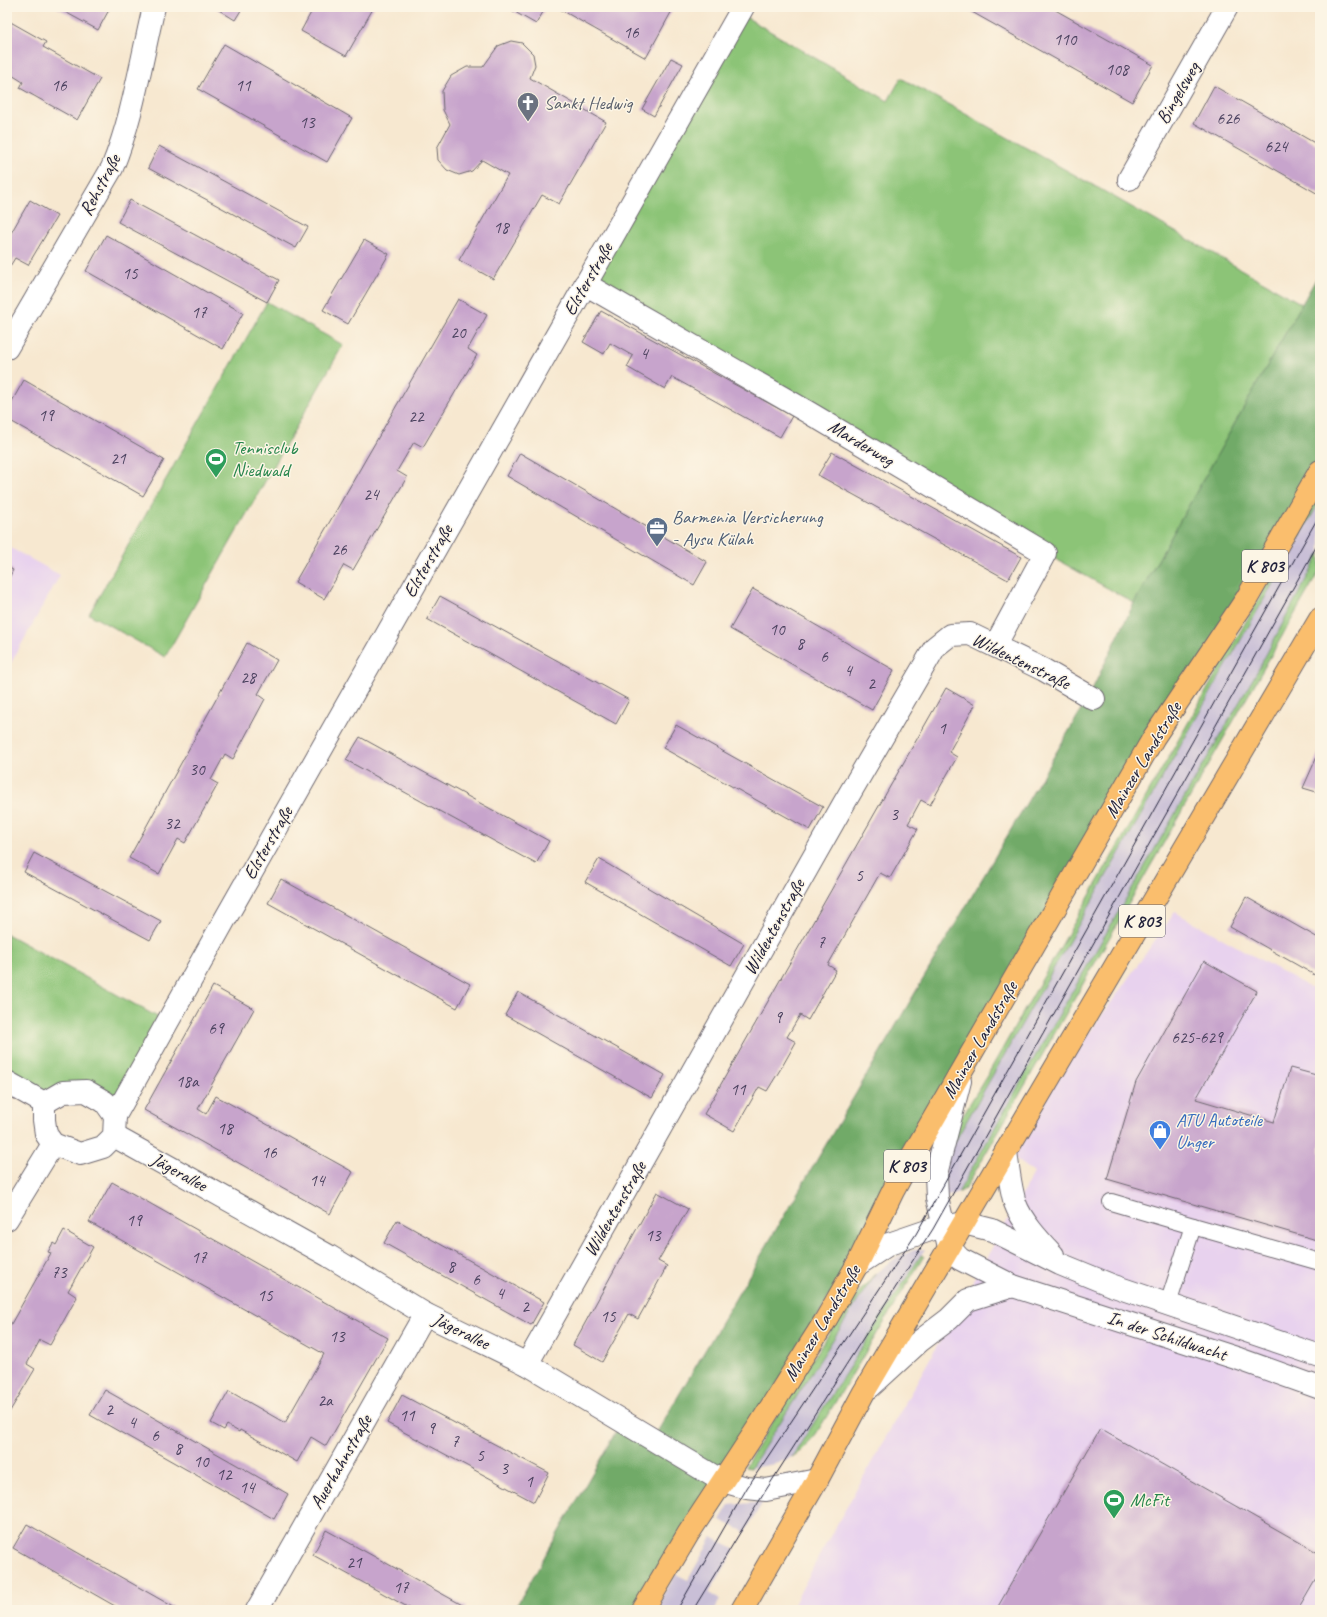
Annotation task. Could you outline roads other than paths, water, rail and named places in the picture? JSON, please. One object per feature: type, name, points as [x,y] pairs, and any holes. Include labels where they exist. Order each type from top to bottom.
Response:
[{"type":"main road","name":"Mainzer Landstraße","points":[[643,1610],[688,1534],[796,1369],[857,1265],[896,1184],[1154,738],[1247,598],[1320,471]]},
{"type":"main road","name":"K 803","points":[[953,1232],[1006,1151],[1320,619]]},
{"type":"main road","points":[[742,1610],[817,1480],[953,1232]]},
{"type":"street","name":"Rehstraße","points":[[9,341],[112,168],[122,143],[140,75],[154,7]]},
{"type":"street","name":"Elsterstraße","points":[[115,1126],[220,928],[743,7]]},
{"type":"street","name":"Bingelsweg","points":[[1129,179],[1227,7]]},
{"type":"street","name":"Marderweg","points":[[585,284],[806,411],[1045,553],[995,646]]},
{"type":"street","name":"Wildentenstraße","points":[[527,1364],[843,805],[935,647],[950,635],[970,634],[1044,670],[1094,699]]},
{"type":"street","points":[[953,1232],[937,1198],[936,1174],[940,1152],[963,1070]]},
{"type":"street","points":[[7,1082],[44,1103],[46,1134],[53,1144],[80,1154],[103,1147],[115,1126]]},
{"type":"street","name":"Jägerallee","points":[[44,1103],[63,1092],[86,1090],[104,1102],[115,1126],[426,1314],[527,1364],[722,1481],[747,1488],[766,1490],[817,1480]]},
{"type":"street","points":[[7,1220],[53,1144]]},
{"type":"street","name":"In der Schildwacht","points":[[1006,1151],[1010,1183],[1016,1204],[1032,1232],[1060,1264]]},
{"type":"street","name":"In der Schildwacht","points":[[857,1265],[889,1244],[933,1229],[953,1232],[992,1230],[1060,1264],[1111,1285],[1320,1356]]},
{"type":"street","name":"In der Schildwacht","points":[[953,1232],[960,1259],[1013,1286],[1239,1359],[1320,1388]]},
{"type":"street","points":[[864,1392],[920,1341],[949,1319],[968,1300],[1013,1286]]},
{"type":"street","name":"Auerhahnstraße","points":[[257,1610],[426,1314]]},
{"type":"lane","points":[[1111,1202],[1320,1262]]},
{"type":"lane","points":[[1168,1304],[1194,1226]]},
{"type":"tram line","points":[[677,1610],[747,1488],[916,1234],[1320,514]]},
{"type":"tram line","points":[[693,1610],[766,1490],[933,1229],[1320,540]]},
{"type":"place","name":"Sankt Hedwig","points":[[528,122]]},
{"type":"place","name":"Tennisclub Niedwald","points":[[216,478]]},
{"type":"place","name":"Barmenia Versicherung - Aysu Külah","points":[[657,548]]},
{"type":"place","name":"ATU Autoteile Unger","points":[[1160,1150]]},
{"type":"place","name":"McFit","points":[[1114,1520]]}]
